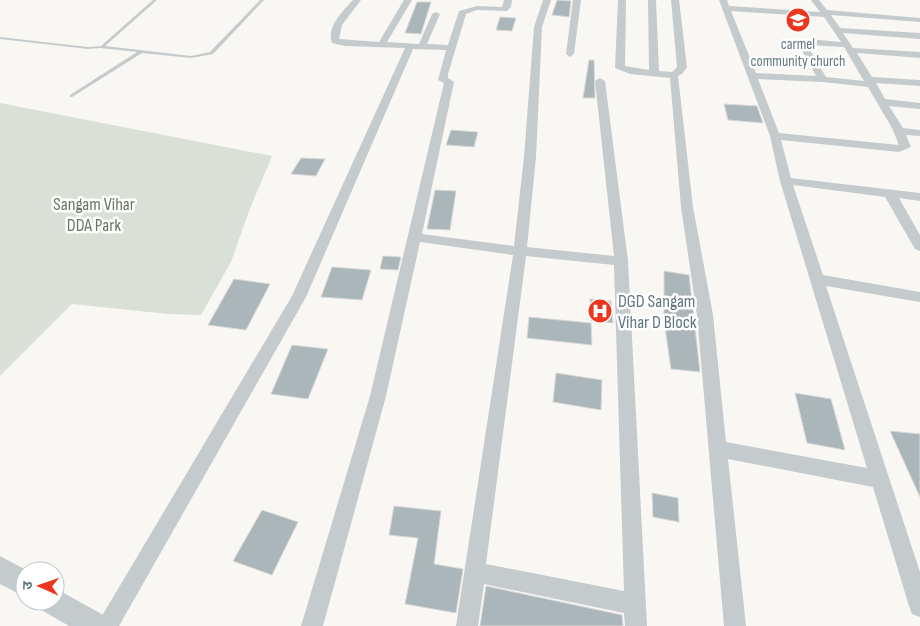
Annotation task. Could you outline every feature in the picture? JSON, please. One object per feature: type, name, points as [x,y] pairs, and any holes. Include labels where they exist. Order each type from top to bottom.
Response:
[{"type":"street","points":[[357,0],[340,22],[334,39],[338,42],[451,48]]},
{"type":"street","points":[[382,44],[408,0]]},
{"type":"street","points":[[312,626],[378,397],[406,282],[414,237],[449,82],[443,80],[443,74],[451,48],[462,13],[484,4],[504,9],[507,8],[508,0]]},
{"type":"street","points":[[466,626],[520,251],[530,158],[538,28],[547,0]]},
{"type":"street","points":[[570,54],[577,0]]},
{"type":"street","points":[[622,0],[620,68],[630,71],[673,75],[679,72],[682,67],[675,0]]},
{"type":"street","points":[[652,0],[654,73]]},
{"type":"street","points":[[775,136],[902,149],[905,146],[870,82],[837,30],[815,0]]},
{"type":"street","points":[[920,20],[826,14],[725,4],[775,136],[786,181],[920,606]]},
{"type":"street","points":[[107,626],[299,297],[416,46],[436,14]]},
{"type":"street","points":[[837,30],[920,36]]},
{"type":"street","points":[[823,79],[803,45],[804,43],[920,55]]},
{"type":"street","points":[[673,75],[675,78],[687,207],[705,315],[735,626]]},
{"type":"street","points":[[752,76],[920,83]]},
{"type":"street","points":[[600,81],[621,261],[636,626]]},
{"type":"street","points":[[882,102],[920,106]]},
{"type":"street","points":[[898,131],[920,133]]},
{"type":"street","points":[[786,181],[920,197]]},
{"type":"street","points":[[890,194],[920,246]]},
{"type":"street","points":[[414,237],[520,251],[621,261]]},
{"type":"street","points":[[817,280],[920,297]]},
{"type":"street","points":[[718,449],[880,479]]},
{"type":"street","points":[[0,569],[15,578]]},
{"type":"street","points":[[475,572],[636,604]]},
{"type":"street","points":[[65,608],[95,626]]},
{"type":"lane","points":[[99,48],[106,44],[155,0]]},
{"type":"lane","points":[[0,38],[191,56],[208,54],[262,0]]},
{"type":"lane","points":[[72,96],[141,52]]},
{"type":"green space","name":"Sangam Vihar DDA Park","points":[[0,103],[272,156],[249,211],[231,262],[201,315],[168,314],[72,304],[0,376]]},
{"type":"building","points":[[557,0],[571,1],[569,17],[552,15]]},
{"type":"building","points":[[417,2],[431,2],[421,34],[405,33]]},
{"type":"building","points":[[500,17],[516,18],[512,31],[496,30]]},
{"type":"building","points":[[589,60],[594,60],[595,98],[583,98]]},
{"type":"building","points":[[724,104],[757,106],[763,123],[728,120]]},
{"type":"building","points":[[451,130],[478,132],[474,147],[446,145]]},
{"type":"building","points":[[301,158],[325,159],[316,176],[291,174]]},
{"type":"building","points":[[435,190],[456,191],[450,230],[427,229]]},
{"type":"building","points":[[383,256],[401,257],[398,270],[380,269]]},
{"type":"building","points":[[332,267],[371,270],[362,300],[321,297]]},
{"type":"building","points":[[664,271],[689,275],[700,372],[671,369],[664,320]]},
{"type":"building","points":[[234,279],[270,284],[246,330],[208,325]]},
{"type":"building","points":[[590,299],[611,301],[613,323],[591,321]]},
{"type":"building","points":[[529,317],[591,323],[592,345],[527,338]]},
{"type":"building","points":[[292,345],[328,349],[308,399],[271,394]]},
{"type":"building","points":[[556,373],[602,380],[601,410],[553,402]]},
{"type":"building","points":[[795,393],[831,399],[845,450],[807,443]]},
{"type":"building","points":[[890,431],[920,434],[920,497]]},
{"type":"building","points":[[652,493],[678,498],[679,522],[653,517]]},
{"type":"building","points":[[394,506],[441,511],[434,564],[463,569],[456,613],[405,604],[418,538],[389,535]]},
{"type":"building","points":[[262,510],[298,522],[272,575],[233,561]]},
{"type":"building","points":[[486,586],[622,615],[623,626],[480,626]]},
{"type":"place","name":"carmel community church","points":[[798,20]]},
{"type":"place","name":"DGD Sangam Vihar D Block","points":[[600,311]]}]
